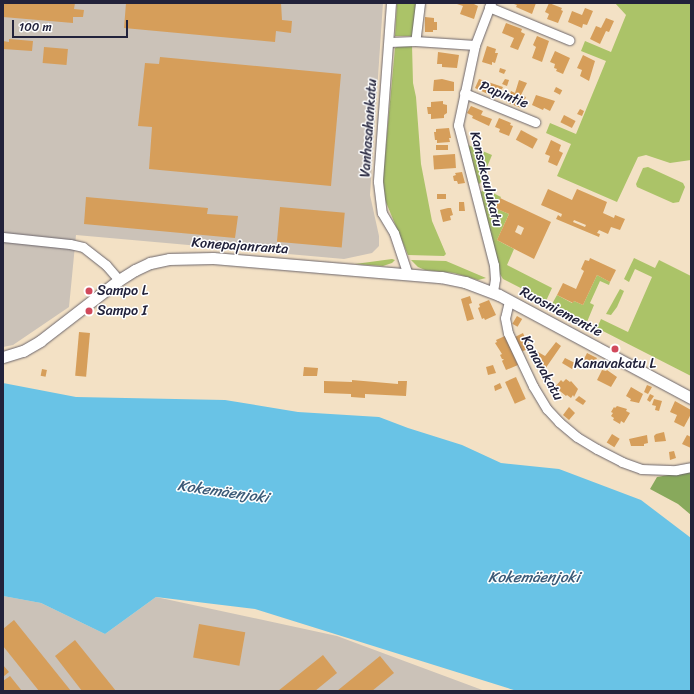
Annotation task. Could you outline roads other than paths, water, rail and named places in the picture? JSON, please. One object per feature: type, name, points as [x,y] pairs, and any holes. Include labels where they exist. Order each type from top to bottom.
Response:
[{"type":"main road","name":"Konepajanranta","points":[[3,357],[23,351],[40,341],[119,280],[150,263],[191,257],[408,274]]},
{"type":"main road","name":"Ruosniementie","points":[[408,274],[459,280],[493,292],[691,398]]},
{"type":"street","name":"Vanhasahankatu","points":[[392,3],[378,182],[382,213],[394,234],[408,274]]},
{"type":"street","points":[[415,41],[420,3]]},
{"type":"street","points":[[490,5],[569,40]]},
{"type":"street","name":"Kansakoulukatu","points":[[490,5],[475,45],[458,125],[494,266],[495,279],[493,292]]},
{"type":"street","points":[[390,42],[415,41],[475,45]]},
{"type":"street","name":"Papintie","points":[[464,93],[535,122]]},
{"type":"street","points":[[3,237],[70,244],[83,247],[106,265],[119,280]]},
{"type":"street","name":"Kanavakatu","points":[[509,301],[505,318],[508,334],[533,386],[547,408],[559,422],[577,437],[597,449],[622,462],[641,469],[660,471],[691,467]]},
{"type":"water","name":"Kokemäenjoki","points":[[3,383],[76,397],[225,400],[298,412],[379,417],[462,445],[501,463],[559,469],[641,500],[691,538],[691,691],[517,691],[255,609],[156,597],[105,634],[41,603],[3,596]]},
{"type":"place","name":"Sampo L","points":[[89,291]]},
{"type":"place","name":"Sampo I","points":[[89,311]]},
{"type":"place","name":"Kanavakatu L","points":[[615,349]]}]
